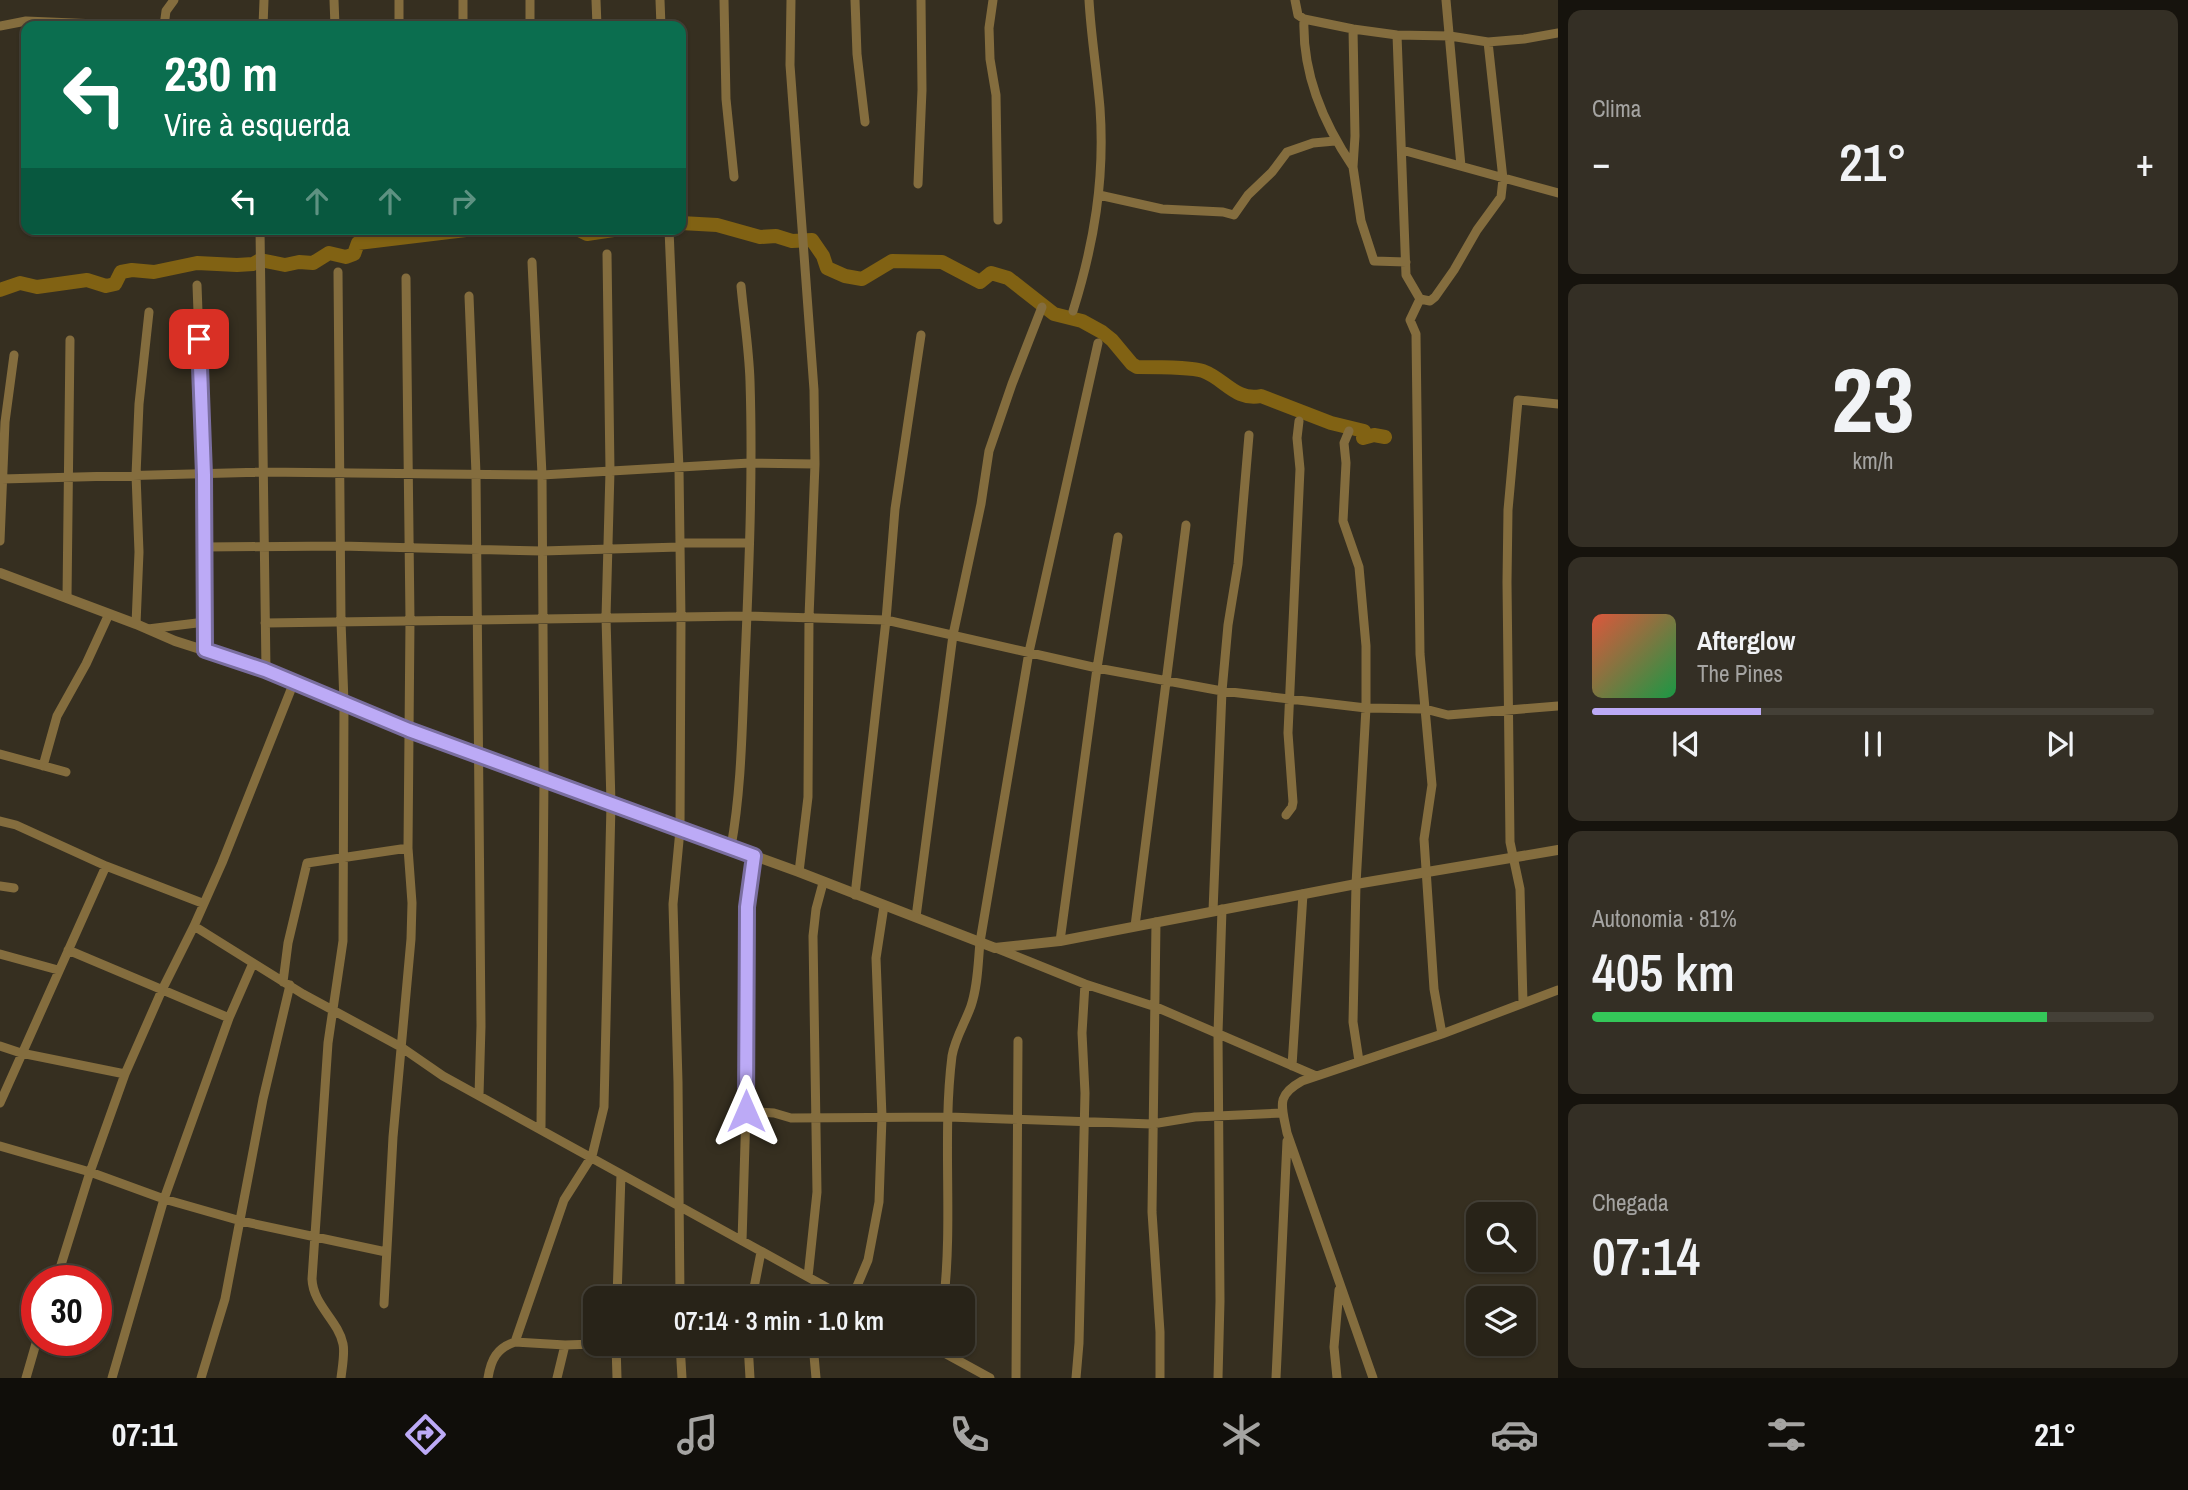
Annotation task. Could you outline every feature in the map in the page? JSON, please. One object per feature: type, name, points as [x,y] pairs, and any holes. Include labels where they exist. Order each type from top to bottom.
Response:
[{"type":"street","points":[[165,21],[166,11],[174,0]]},
{"type":"street","points":[[263,21],[264,0]]},
{"type":"street","points":[[334,0],[335,21]]},
{"type":"street","points":[[399,0],[399,21]]},
{"type":"street","points":[[463,0],[463,21]]},
{"type":"street","points":[[530,0],[530,21]]},
{"type":"street","points":[[596,0],[597,21]]},
{"type":"street","points":[[660,0],[661,21]]},
{"type":"street","points":[[724,0],[726,99],[734,177]]},
{"type":"street","points":[[790,0],[790,65],[814,390],[815,464],[809,617],[808,797],[799,872]]},
{"type":"street","points":[[855,0],[857,54],[865,122]]},
{"type":"street","points":[[918,184],[922,90],[921,0]]},
{"type":"street","points":[[993,0],[989,28],[990,60],[996,94],[998,220]]},
{"type":"street","points":[[1073,311],[1088,261],[1099,195],[1100,119],[1089,0]]},
{"type":"street","points":[[1295,0],[1298,15],[1304,19],[1397,35],[1450,36],[1488,42],[1558,33]]},
{"type":"street","points":[[1446,0],[1461,166]]},
{"type":"street","points":[[1304,19],[1307,62],[1323,116],[1335,141],[1353,167]]},
{"type":"street","points":[[0,26],[21,22]]},
{"type":"street","points":[[1353,29],[1353,167],[1361,221],[1374,261],[1406,262]]},
{"type":"street","points":[[1397,35],[1406,275],[1420,299],[1430,301],[1435,298],[1501,197],[1503,179],[1488,42]]},
{"type":"street","points":[[1099,195],[1162,209],[1234,215],[1248,195],[1272,172],[1287,152],[1313,142],[1335,141]]},
{"type":"street","points":[[1402,150],[1558,193]]},
{"type":"street","points":[[260,235],[265,670]]},
{"type":"street","points":[[669,235],[679,469],[681,619],[680,830],[673,904],[681,1206],[680,1286]]},
{"type":"street","points":[[515,1342],[564,1200],[592,1156],[604,1107],[611,804],[606,617],[610,471],[607,254]]},
{"type":"street","points":[[532,262],[542,475],[544,778],[541,1128]]},
{"type":"street","points":[[338,272],[344,703],[343,941],[332,1009],[314,1236],[313,1293],[343,1345],[341,1378]]},
{"type":"street","points":[[384,1304],[401,1047],[408,991],[412,903],[408,848],[410,620],[406,278]]},
{"type":"street","points":[[197,285],[204,475],[205,650]]},
{"type":"street","points":[[731,847],[739,778],[747,616],[750,463],[750,379],[741,286]]},
{"type":"street","points":[[469,296],[476,474],[481,1026],[479,1095]]},
{"type":"street","points":[[1420,299],[1410,320],[1416,334],[1420,654],[1432,785],[1425,831],[1434,989],[1442,1034]]},
{"type":"street","points":[[916,917],[953,635],[981,504],[989,451],[1042,307]]},
{"type":"street","points":[[141,626],[136,475],[139,404],[149,312]]},
{"type":"street","points":[[855,895],[886,620],[895,509],[920,335]]},
{"type":"street","points":[[67,598],[70,340]]},
{"type":"street","points":[[945,1286],[953,1053],[959,1030],[971,1005],[976,983],[980,942],[1029,652],[1098,343]]},
{"type":"street","points":[[0,541],[5,422],[14,355]]},
{"type":"street","points":[[1523,1003],[1520,966],[1521,901],[1510,842],[1508,522],[1518,400],[1558,404]]},
{"type":"street","points":[[1286,815],[1293,807],[1288,733],[1300,469],[1297,438],[1300,421]]},
{"type":"street","points":[[1349,431],[1344,443],[1346,463],[1343,521],[1359,568],[1366,646],[1366,708],[1356,884],[1353,1022],[1359,1061]]},
{"type":"street","points":[[1218,1378],[1217,910],[1222,691],[1228,625],[1238,564],[1249,435]]},
{"type":"street","points":[[2,479],[263,472],[542,475],[750,463],[815,464]]},
{"type":"street","points":[[1135,926],[1186,525]]},
{"type":"street","points":[[1060,941],[1097,668],[1118,537]]},
{"type":"street","points":[[204,547],[263,545],[542,551],[748,542]]},
{"type":"street","points":[[0,573],[175,641],[265,670],[409,730],[799,872],[1086,984],[1156,1007],[1316,1076]]},
{"type":"street","points":[[43,766],[57,716],[86,664],[109,614]]},
{"type":"street","points":[[265,623],[747,616],[886,620],[1097,668],[1222,691],[1366,708],[1425,709],[1448,715],[1558,706]]},
{"type":"street","points":[[141,626],[205,622]]},
{"type":"street","points":[[61,1265],[90,1171],[125,1074],[222,863],[294,682]]},
{"type":"street","points":[[0,754],[66,772]]},
{"type":"street","points":[[0,821],[45,837],[106,866],[202,903]]},
{"type":"street","points":[[201,1378],[225,1299],[287,983],[288,943],[307,863],[408,848]]},
{"type":"street","points":[[995,948],[1060,941],[1356,884],[1558,850]]},
{"type":"street","points":[[742,1241],[747,907],[754,856]]},
{"type":"street","points":[[0,1103],[106,866]]},
{"type":"street","points":[[808,1276],[817,1192],[813,936],[823,883]]},
{"type":"street","points":[[0,886],[14,888]]},
{"type":"street","points":[[1292,1066],[1303,894]]},
{"type":"street","points":[[857,1286],[868,1260],[880,1191],[882,1117],[876,958],[884,906]]},
{"type":"street","points":[[1156,922],[1152,1212],[1160,1332],[1160,1378]]},
{"type":"street","points":[[194,926],[287,983],[401,1047],[443,1076],[808,1276],[818,1286]]},
{"type":"street","points":[[68,950],[229,1018]]},
{"type":"street","points":[[0,954],[58,970]]},
{"type":"street","points":[[112,1378],[164,1199],[229,1018],[253,963]]},
{"type":"street","points":[[1076,1378],[1079,1343],[1086,984]]},
{"type":"street","points":[[1373,1378],[1287,1133],[1282,1103],[1286,1091],[1302,1081],[1442,1034],[1558,989]]},
{"type":"street","points":[[1016,1378],[1018,1041]]},
{"type":"street","points":[[0,1046],[21,1053],[125,1074]]},
{"type":"street","points":[[746,1111],[774,1113],[791,1118],[949,1116],[1152,1124],[1195,1117],[1283,1113]]},
{"type":"street","points":[[1276,1378],[1287,1133]]},
{"type":"street","points":[[0,1146],[90,1171],[164,1199],[241,1221],[386,1252]]},
{"type":"street","points":[[617,1286],[621,1174]]},
{"type":"street","points":[[754,1286],[761,1252]]},
{"type":"street","points":[[1337,1378],[1334,1347],[1340,1284]]},
{"type":"street","points":[[488,1378],[495,1354],[506,1345],[515,1342],[583,1344]]},
{"type":"street","points":[[557,1378],[565,1345]]},
{"type":"street","points":[[26,1378],[32,1356]]},
{"type":"street","points":[[617,1356],[617,1378]]},
{"type":"street","points":[[681,1356],[682,1378]]},
{"type":"street","points":[[749,1356],[750,1378]]},
{"type":"street","points":[[814,1356],[817,1378]]},
{"type":"street","points":[[952,1356],[990,1378]]},
{"type":"waterway","points":[[686,223],[717,225],[760,237],[776,236],[792,241],[812,240],[823,256],[827,268],[845,276],[862,279],[892,261],[942,262],[980,282],[991,273],[1008,278],[1054,314],[1082,321],[1102,332],[1137,367],[1203,371],[1244,395],[1261,396],[1331,423],[1364,431],[1363,438],[1374,435],[1385,437]]},
{"type":"waterway","points":[[0,290],[20,283],[37,287],[87,280],[106,286],[115,284],[121,272],[154,272],[197,263],[237,265],[253,264],[260,260],[285,265],[313,263],[329,253],[346,257],[354,254],[358,243],[424,235]]},
{"type":"route","points":[[199,339],[204,475],[205,650],[265,670],[409,730],[754,856],[747,907],[746,1111]]}]
